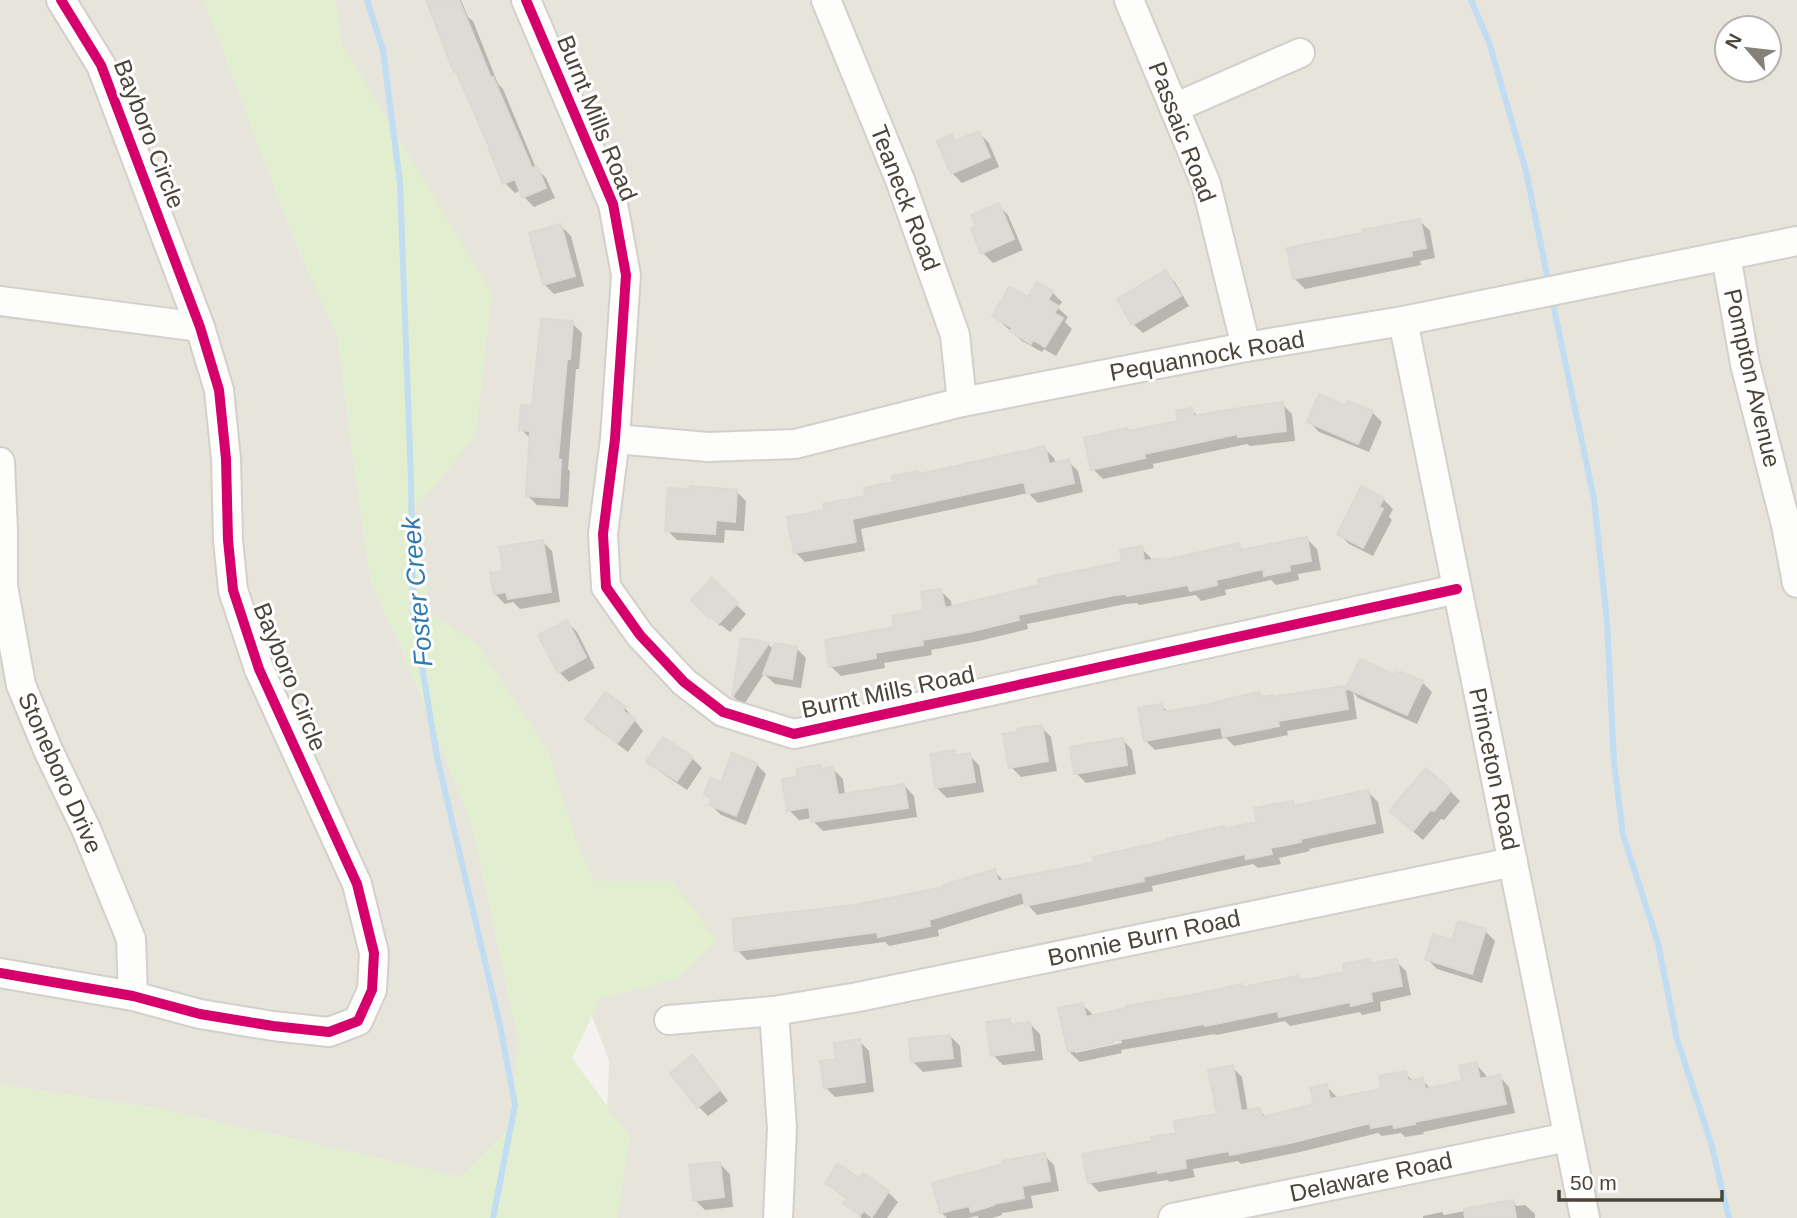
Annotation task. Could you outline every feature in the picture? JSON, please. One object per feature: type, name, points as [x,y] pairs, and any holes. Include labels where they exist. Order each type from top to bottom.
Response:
[{"type":"street","name":"Bayboro Circle","points":[[0,973],[133,996],[200,1014],[329,1032],[358,1021],[372,990],[374,953],[357,884],[259,670],[233,590],[219,390],[200,327],[101,65],[61,0]]},
{"type":"street","name":"Burnt Mills Road","points":[[526,0],[613,204],[626,275],[615,439],[603,534],[606,587],[639,635],[684,682],[723,712],[794,734],[1457,589]]},
{"type":"street","name":"Teaneck Road","points":[[826,0],[900,180],[955,335],[962,402]]},
{"type":"street","name":"Passaic Road","points":[[1129,0],[1206,184],[1246,347]]},
{"type":"street","points":[[1174,108],[1300,53]]},
{"type":"street","name":"Pequannock Road","points":[[615,439],[708,447],[795,444],[962,402],[1246,347],[1403,321],[1797,241]]},
{"type":"street","name":"Pompton Avenue","points":[[1726,256],[1745,364],[1792,524],[1797,583]]},
{"type":"street","points":[[0,301],[200,327]]},
{"type":"street","name":"Princeton Road","points":[[1403,321],[1585,1218]]},
{"type":"street","name":"Stoneboro Drive","points":[[0,462],[3,586],[21,685],[48,750],[86,829],[131,939],[133,996]]},
{"type":"street","name":"Bonnie Burn Road","points":[[669,1020],[774,1011],[858,997],[1513,862]]},
{"type":"street","points":[[774,1011],[782,1128],[778,1218]]},
{"type":"street","name":"Delaware Road","points":[[1173,1218],[1569,1137]]},
{"type":"shaded area","points":[[0,0],[204,0],[296,245],[338,337],[371,583],[401,648],[471,821],[518,1038],[513,1125],[461,1177],[161,1109],[0,1084]]},
{"type":"shaded area","points":[[306,0],[1797,0],[1797,1218],[603,1218],[609,1060],[501,783],[408,570]]},
{"type":"green space","points":[[204,0],[336,0],[342,44],[492,293],[476,435],[415,510],[431,613],[477,643],[549,753],[576,841],[595,881],[672,881],[717,940],[679,979],[600,999],[572,1058],[630,1137],[617,1218],[0,1218],[0,1084],[161,1109],[461,1177],[513,1125],[518,1038],[471,821],[401,648],[371,583],[338,337],[296,245]]},
{"type":"building","points":[[426,0],[459,0],[532,168],[537,166],[546,188],[522,198],[515,179],[503,184]]},
{"type":"building","points":[[979,131],[990,157],[951,174],[937,141],[952,134],[955,141]]},
{"type":"building","points":[[999,203],[1014,239],[981,254],[971,229],[976,226],[971,215]]},
{"type":"building","points":[[1420,219],[1426,248],[1411,251],[1412,256],[1293,279],[1287,248]]},
{"type":"building","points":[[561,224],[575,276],[543,285],[529,233]]},
{"type":"building","points":[[1166,270],[1181,296],[1132,325],[1117,299]]},
{"type":"building","points":[[1037,282],[1053,291],[1048,300],[1059,306],[1054,313],[1063,318],[1045,347],[1033,340],[1031,344],[992,316],[1009,287],[1028,297]]},
{"type":"building","points":[[541,319],[573,321],[558,459],[561,460],[559,498],[526,496],[530,431],[519,430],[521,405],[532,406]]},
{"type":"building","points":[[1319,394],[1346,406],[1348,401],[1373,411],[1358,444],[1307,422]]},
{"type":"building","points":[[1283,402],[1286,431],[1238,437],[1238,434],[1144,454],[1145,458],[1091,470],[1084,438],[1127,428],[1128,431],[1178,421],[1176,411],[1192,408],[1194,416]]},
{"type":"building","points":[[1045,446],[1049,464],[1069,459],[1074,483],[1027,494],[1024,482],[852,519],[856,542],[794,553],[787,517],[824,510],[823,504],[866,496],[864,488],[893,482],[892,476],[918,471],[919,474]]},
{"type":"building","points":[[690,486],[737,490],[735,522],[716,520],[715,534],[665,531],[668,488],[690,489]]},
{"type":"building","points":[[1361,486],[1384,498],[1379,507],[1383,509],[1363,548],[1337,534]]},
{"type":"building","points":[[1307,537],[1311,561],[1289,565],[1290,571],[1264,576],[1263,569],[1216,580],[1217,585],[1190,591],[1188,585],[1127,596],[1115,595],[1018,615],[1019,620],[922,640],[923,645],[875,653],[876,658],[829,667],[825,640],[894,627],[892,616],[924,610],[921,592],[941,589],[945,608],[1039,585],[1038,579],[1122,562],[1120,550],[1142,546],[1144,561],[1165,560],[1239,543],[1241,550]]},
{"type":"building","points":[[543,540],[551,592],[508,599],[506,592],[494,594],[490,573],[503,571],[499,547]]},
{"type":"building","points":[[712,578],[738,603],[719,623],[709,618],[691,600]]},
{"type":"building","points":[[567,620],[586,657],[558,673],[538,635]]},
{"type":"building","points":[[741,638],[769,643],[732,697]]},
{"type":"building","points":[[775,643],[797,647],[792,679],[763,674]]},
{"type":"building","points":[[1360,659],[1395,675],[1396,672],[1401,672],[1423,681],[1407,715],[1346,688]]},
{"type":"building","points":[[1344,686],[1348,709],[1278,721],[1279,726],[1223,737],[1221,727],[1144,741],[1138,708],[1162,704],[1164,712],[1259,692],[1260,697],[1273,697]]},
{"type":"building","points":[[605,692],[626,707],[623,711],[635,719],[617,743],[585,719]]},
{"type":"building","points":[[1042,725],[1048,761],[1009,768],[1003,734]]},
{"type":"building","points":[[663,737],[693,757],[677,781],[646,762]]},
{"type":"building","points":[[1123,738],[1127,765],[1074,774],[1070,747]]},
{"type":"building","points":[[955,750],[956,755],[970,753],[975,782],[935,788],[930,754]]},
{"type":"building","points":[[732,753],[757,763],[736,816],[709,805],[712,798],[704,795],[710,778],[721,782]]},
{"type":"building","points":[[820,765],[821,769],[833,767],[838,795],[904,784],[908,808],[811,822],[809,807],[787,811],[782,779],[798,776],[796,769]]},
{"type":"building","points":[[1426,768],[1451,790],[1413,831],[1389,811]]},
{"type":"building","points":[[1368,790],[1375,823],[1270,848],[1272,854],[1246,859],[1245,854],[1143,877],[1144,881],[1025,906],[1022,892],[929,920],[930,926],[878,937],[877,932],[735,951],[732,919],[855,905],[944,887],[943,885],[995,869],[998,881],[1095,862],[1093,857],[1224,826],[1224,829],[1257,822],[1254,808],[1293,801],[1294,806]]},
{"type":"building","points":[[1458,921],[1486,929],[1472,974],[1425,959],[1433,934],[1452,940]]},
{"type":"building","points":[[1370,959],[1370,963],[1397,959],[1402,986],[1371,992],[1372,1001],[1351,1006],[1350,1002],[1279,1017],[1278,1011],[1112,1041],[1113,1043],[1068,1052],[1058,1008],[1083,1003],[1086,1017],[1127,1008],[1126,1006],[1242,984],[1243,987],[1298,976],[1300,981],[1344,972],[1343,964]]},
{"type":"building","points":[[1010,1019],[1010,1025],[1030,1022],[1034,1050],[991,1056],[986,1022]]},
{"type":"building","points":[[950,1035],[953,1058],[911,1062],[909,1039]]},
{"type":"building","points":[[860,1039],[865,1082],[824,1088],[820,1061],[836,1059],[834,1043]]},
{"type":"building","points":[[693,1055],[720,1090],[697,1108],[670,1073]]},
{"type":"building","points":[[1476,1062],[1480,1079],[1500,1075],[1506,1104],[1394,1128],[1393,1124],[1371,1128],[1370,1123],[1230,1155],[1229,1151],[1185,1159],[1186,1168],[1158,1173],[1158,1170],[1088,1183],[1082,1154],[1152,1141],[1152,1137],[1176,1133],[1174,1121],[1217,1114],[1208,1070],[1233,1065],[1241,1111],[1260,1108],[1262,1117],[1314,1104],[1310,1088],[1327,1084],[1330,1099],[1381,1089],[1379,1076],[1406,1071],[1408,1081],[1423,1078],[1425,1089],[1462,1081],[1459,1066]]},
{"type":"building","points":[[1045,1153],[1050,1181],[1022,1186],[1024,1198],[993,1204],[971,1212],[969,1206],[940,1213],[932,1183],[1003,1164],[1002,1161]]},
{"type":"building","points":[[720,1162],[724,1197],[693,1201],[689,1165]]},
{"type":"building","points":[[838,1164],[859,1178],[863,1173],[889,1191],[872,1217],[864,1211],[860,1215],[843,1204],[847,1198],[825,1183]]},
{"type":"building","points":[[1513,1200],[1516,1218],[1465,1218],[1464,1209]]},
{"type":"waterway","name":"Foster Creek","points":[[367,0],[383,50],[400,183],[413,612],[437,757],[501,1030],[515,1105],[493,1218]]},
{"type":"waterway","points":[[1471,0],[1489,42],[1526,171],[1549,285]]},
{"type":"waterway","points":[[1552,299],[1594,499],[1607,621],[1614,762],[1623,835],[1658,943],[1677,1039],[1711,1143],[1729,1218]]},
{"type":"cycle path","points":[[0,973],[133,996],[200,1014],[329,1032],[358,1021],[372,990],[374,953],[357,884],[259,669],[233,590],[228,540],[226,459],[219,390],[200,327],[101,65],[61,0]]},
{"type":"cycle path","points":[[526,0],[613,204],[626,275],[615,439],[603,534],[606,587],[640,635],[684,682],[723,712],[794,734],[1457,589]]}]
